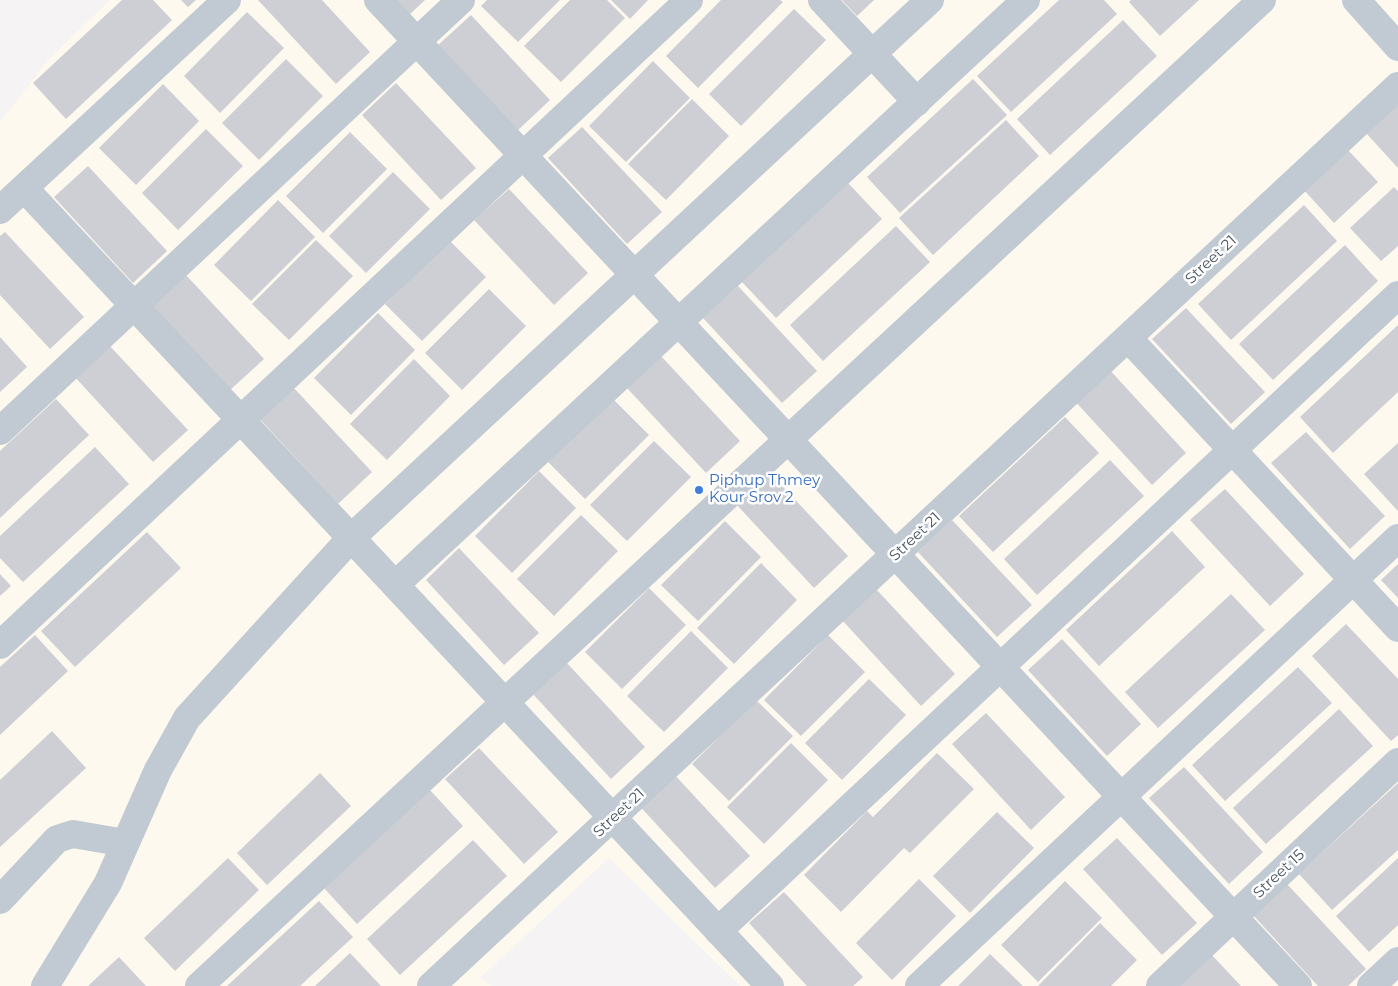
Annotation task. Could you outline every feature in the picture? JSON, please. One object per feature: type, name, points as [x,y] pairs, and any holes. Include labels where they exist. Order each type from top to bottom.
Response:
[{"type":"street","points":[[0,210],[227,0]]},
{"type":"street","points":[[378,0],[1298,986]]},
{"type":"street","points":[[0,431],[461,0]]},
{"type":"street","points":[[0,645],[522,154],[689,0]]},
{"type":"street","points":[[822,0],[917,102]]},
{"type":"street","points":[[45,986],[108,883],[158,770],[187,718],[351,538],[930,0]]},
{"type":"street","points":[[395,584],[1026,0]]},
{"type":"street","points":[[199,986],[1262,0]]},
{"type":"street","points":[[1356,0],[1398,47]]},
{"type":"street","name":"Street 21","points":[[431,986],[1398,86]]},
{"type":"street","points":[[24,188],[770,986]]},
{"type":"street","points":[[718,931],[1398,295]]},
{"type":"street","points":[[1128,338],[1398,628]]},
{"type":"street","points":[[919,986],[1398,538]]},
{"type":"street","name":"Street 15","points":[[1160,986],[1398,762]]},
{"type":"street","points":[[0,900],[57,839],[73,834],[125,843]]},
{"type":"street","points":[[1371,986],[1398,961]]},
{"type":"shaded area","name":"Piphup Thmey Kour Srov 2","points":[[110,0],[1398,0],[1398,986],[740,986],[609,858],[480,978],[492,986],[0,986],[0,122],[48,60]]},
{"type":"building","points":[[122,0],[153,0],[172,20],[66,119],[33,83]]},
{"type":"building","points":[[181,0],[196,0],[188,7]]},
{"type":"building","points":[[258,0],[322,0],[370,52],[336,84]]},
{"type":"building","points":[[395,0],[425,0],[409,15]]},
{"type":"building","points":[[487,0],[560,0],[518,42],[481,6]]},
{"type":"building","points":[[570,0],[607,0],[625,18],[561,82],[524,46]]},
{"type":"building","points":[[611,0],[648,0],[630,19]]},
{"type":"building","points":[[721,0],[780,0],[783,2],[698,88],[666,56]]},
{"type":"building","points":[[842,0],[874,0],[857,16]]},
{"type":"building","points":[[1059,0],[1104,0],[1117,14],[1011,112],[977,76]]},
{"type":"building","points":[[1131,0],[1199,0],[1160,36],[1129,2]]},
{"type":"building","points":[[794,9],[826,40],[741,126],[709,94]]},
{"type":"building","points":[[247,12],[284,48],[220,113],[184,76]]},
{"type":"building","points":[[471,15],[550,100],[516,132],[436,47]]},
{"type":"building","points":[[1123,20],[1157,56],[1050,155],[1017,119]]},
{"type":"building","points":[[286,59],[323,96],[259,160],[222,123]]},
{"type":"building","points":[[653,61],[690,98],[626,162],[589,126]]},
{"type":"building","points":[[973,79],[1007,115],[900,213],[867,177]]},
{"type":"building","points":[[396,83],[476,168],[441,200],[362,115]]},
{"type":"building","points":[[163,84],[199,121],[136,185],[99,148]]},
{"type":"building","points":[[692,99],[729,136],[666,200],[628,164]]},
{"type":"building","points":[[1398,104],[1398,168],[1366,133]]},
{"type":"building","points":[[1006,120],[1039,156],[933,255],[899,218]]},
{"type":"building","points":[[582,127],[662,212],[627,244],[548,158]]},
{"type":"building","points":[[206,129],[243,166],[178,230],[142,193]]},
{"type":"building","points":[[350,132],[387,169],[323,233],[286,196]]},
{"type":"building","points":[[1347,149],[1378,182],[1334,223],[1303,189]]},
{"type":"building","points":[[88,166],[167,251],[133,283],[54,197]]},
{"type":"building","points":[[393,172],[430,209],[366,273],[329,236]]},
{"type":"building","points":[[848,183],[882,219],[776,318],[742,282]]},
{"type":"building","points":[[1394,187],[1398,191],[1398,246],[1381,261],[1350,228]]},
{"type":"building","points":[[509,189],[588,273],[554,305],[474,220]]},
{"type":"building","points":[[278,200],[315,237],[251,301],[214,265]]},
{"type":"building","points":[[1304,205],[1337,241],[1231,340],[1198,304]]},
{"type":"building","points":[[896,226],[930,262],[823,361],[790,325]]},
{"type":"building","points":[[5,232],[84,317],[50,349],[0,295],[0,236]]},
{"type":"building","points":[[316,240],[353,276],[289,340],[252,304]]},
{"type":"building","points":[[449,240],[486,277],[422,341],[385,304]]},
{"type":"building","points":[[1345,245],[1378,281],[1273,380],[1239,344]]},
{"type":"building","points":[[185,274],[264,359],[229,391],[150,305]]},
{"type":"building","points":[[738,286],[817,371],[782,403],[703,318]]},
{"type":"building","points":[[489,289],[526,326],[462,390],[425,353]]},
{"type":"building","points":[[1186,308],[1265,392],[1231,424],[1152,339]]},
{"type":"building","points":[[378,313],[415,350],[351,415],[314,378]]},
{"type":"building","points":[[1398,325],[1398,392],[1333,453],[1300,417]]},
{"type":"building","points":[[0,337],[27,367],[0,392]]},
{"type":"building","points":[[109,345],[188,430],[153,462],[74,376]]},
{"type":"building","points":[[661,356],[740,441],[706,473],[627,388]]},
{"type":"building","points":[[414,359],[450,396],[387,460],[350,424]]},
{"type":"building","points":[[1107,367],[1186,453],[1152,485],[1073,399]]},
{"type":"building","points":[[293,387],[372,472],[338,504],[259,418]]},
{"type":"building","points":[[612,398],[649,435],[585,499],[548,462]]},
{"type":"building","points":[[56,399],[89,435],[0,518],[0,451]]},
{"type":"building","points":[[1065,417],[1099,453],[993,552],[959,516]]},
{"type":"building","points":[[1306,432],[1385,516],[1350,549],[1271,463]]},
{"type":"building","points":[[654,441],[691,477],[627,541],[590,505]]},
{"type":"building","points":[[1398,443],[1398,511],[1364,474]]},
{"type":"building","points":[[95,447],[129,484],[23,582],[0,558],[0,536]]},
{"type":"building","points":[[1110,460],[1144,496],[1037,595],[1004,559]]},
{"type":"building","points":[[539,471],[576,508],[512,573],[475,536]]},
{"type":"building","points":[[769,472],[848,556],[814,588],[735,503]]},
{"type":"building","points":[[1225,489],[1304,574],[1270,606],[1190,520]]},
{"type":"building","points":[[581,515],[618,551],[554,616],[517,579]]},
{"type":"building","points":[[952,520],[1032,605],[997,637],[918,552]]},
{"type":"building","points":[[725,521],[761,557],[698,621],[661,585]]},
{"type":"building","points":[[1172,531],[1205,567],[1099,666],[1066,630]]},
{"type":"building","points":[[147,532],[181,568],[75,667],[41,631]]},
{"type":"building","points":[[459,548],[539,633],[504,665],[426,580]]},
{"type":"building","points":[[761,563],[797,600],[734,664],[697,628]]},
{"type":"building","points":[[1398,564],[1398,598],[1381,580]]},
{"type":"building","points":[[0,574],[11,586],[0,596]]},
{"type":"building","points":[[649,588],[686,625],[622,689],[585,652]]},
{"type":"building","points":[[876,589],[955,674],[921,706],[842,620]]},
{"type":"building","points":[[1231,594],[1265,630],[1158,728],[1125,692]]},
{"type":"building","points":[[1346,624],[1398,679],[1398,735],[1391,741],[1312,656]]},
{"type":"building","points":[[691,631],[728,668],[664,732],[627,696]]},
{"type":"building","points":[[35,635],[68,671],[0,735],[0,667]]},
{"type":"building","points":[[828,635],[865,672],[801,736],[764,700]]},
{"type":"building","points":[[1062,639],[1141,724],[1107,756],[1028,670]]},
{"type":"building","points":[[566,662],[645,747],[611,779],[532,693]]},
{"type":"building","points":[[1298,667],[1332,703],[1225,801],[1192,765]]},
{"type":"building","points":[[869,679],[906,715],[842,780],[805,743]]},
{"type":"building","points":[[756,700],[793,736],[729,801],[692,764]]},
{"type":"building","points":[[1339,709],[1373,746],[1266,844],[1233,808]]},
{"type":"building","points":[[986,713],[1065,797],[1031,830],[952,744]]},
{"type":"building","points":[[52,731],[86,768],[0,847],[0,780]]},
{"type":"building","points":[[791,743],[828,780],[764,844],[727,807]]},
{"type":"building","points":[[479,748],[558,832],[524,864],[445,779]]},
{"type":"building","points":[[937,753],[974,789],[910,853],[904,848],[841,912],[804,875],[867,811],[873,817]]},
{"type":"building","points":[[1184,767],[1263,852],[1229,884],[1149,798]]},
{"type":"building","points":[[671,771],[750,856],[715,888],[636,802]]},
{"type":"building","points":[[320,773],[351,806],[267,885],[237,853]]},
{"type":"building","points":[[1398,783],[1398,850],[1332,910],[1299,874]]},
{"type":"building","points":[[430,790],[463,826],[357,924],[324,888]]},
{"type":"building","points":[[997,812],[1034,848],[970,913],[933,876]]},
{"type":"building","points":[[1117,838],[1197,923],[1162,955],[1083,869]]},
{"type":"building","points":[[473,840],[507,876],[400,975],[367,939]]},
{"type":"building","points":[[228,858],[259,890],[175,971],[144,938]]},
{"type":"building","points":[[1398,858],[1398,925],[1369,952],[1336,916]]},
{"type":"building","points":[[919,879],[956,916],[892,980],[856,943]]},
{"type":"building","points":[[1065,881],[1102,918],[1038,982],[1001,945]]},
{"type":"building","points":[[1287,884],[1366,969],[1348,986],[1318,986],[1253,915]]},
{"type":"building","points":[[784,892],[863,977],[853,986],[807,986],[749,923]]},
{"type":"building","points":[[319,901],[353,937],[300,986],[227,986]]},
{"type":"building","points":[[1100,923],[1137,960],[1111,986],[1038,986]]},
{"type":"building","points":[[350,953],[381,986],[315,986]]},
{"type":"building","points":[[1210,953],[1241,986],[1177,986]]},
{"type":"building","points":[[990,954],[1023,986],[958,986]]},
{"type":"building","points":[[119,957],[146,986],[88,986]]},
{"type":"place","name":"Piphup Thmey Kour Srov 2","points":[[699,490]]}]
